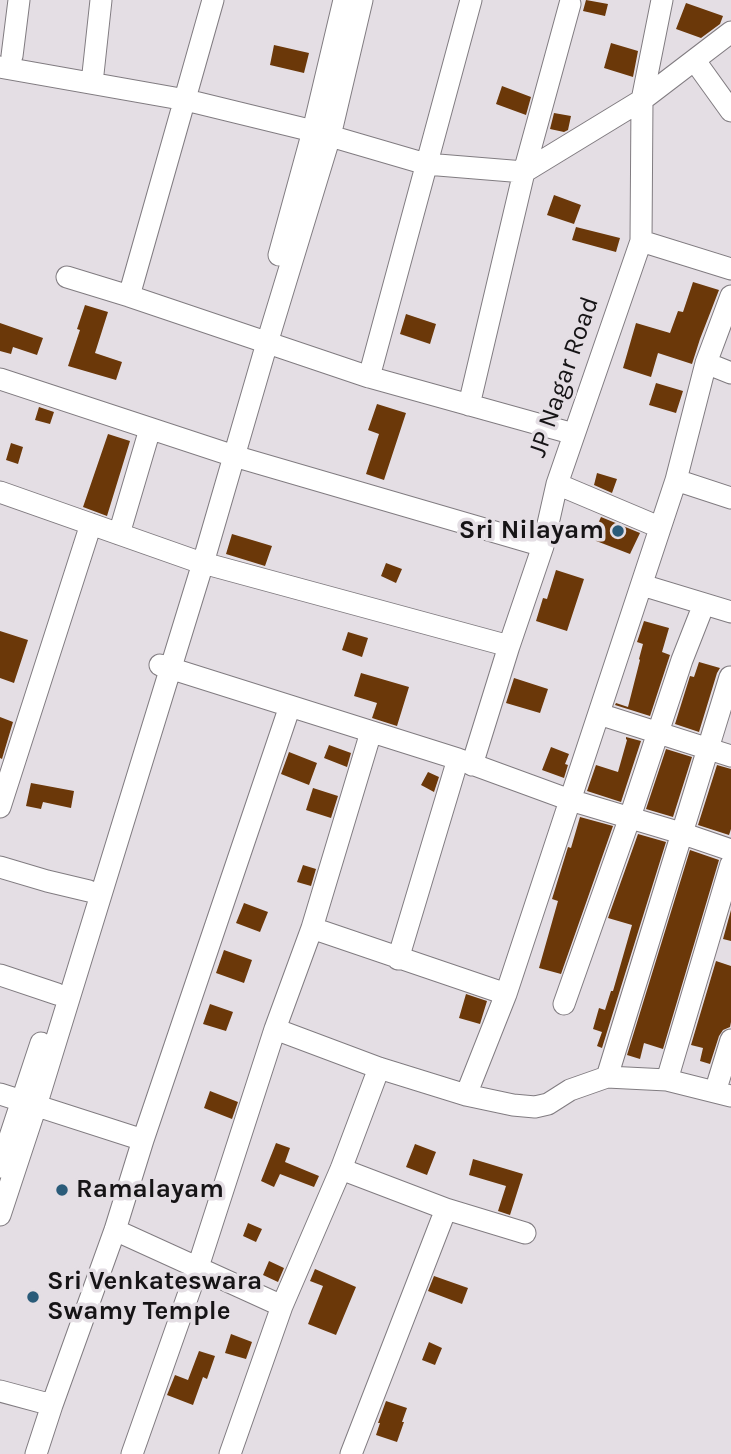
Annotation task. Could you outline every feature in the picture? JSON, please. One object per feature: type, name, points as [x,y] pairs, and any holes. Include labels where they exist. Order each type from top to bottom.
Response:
[{"type":"street","points":[[19,0],[4,59],[186,100],[426,164],[524,172],[642,100],[731,32]]},
{"type":"street","points":[[92,77],[101,0]]},
{"type":"street","points":[[129,296],[212,0]]},
{"type":"street","points":[[321,134],[344,0]]},
{"type":"street","points":[[0,1167],[29,1103],[166,666],[362,0]]},
{"type":"street","points":[[369,377],[471,0]]},
{"type":"street","name":"JP Nagar Road","points":[[398,959],[543,546],[557,484],[573,434],[641,241],[642,100],[662,0]]},
{"type":"street","points":[[470,405],[524,172],[570,4]]},
{"type":"street","points":[[695,61],[731,111]]},
{"type":"street","points":[[641,241],[731,269]]},
{"type":"street","points":[[67,277],[369,377],[573,434]]},
{"type":"street","points":[[466,1095],[506,995],[599,715],[676,480],[706,363],[731,296]]},
{"type":"street","points":[[706,363],[731,373]]},
{"type":"street","points":[[0,379],[229,454],[543,546]]},
{"type":"street","points":[[119,534],[150,429]]},
{"type":"street","points":[[676,480],[731,498]]},
{"type":"street","points":[[557,484],[659,527]]},
{"type":"street","points":[[0,492],[198,562],[509,646]]},
{"type":"street","points":[[0,807],[91,524]]},
{"type":"street","points":[[642,585],[731,612]]},
{"type":"street","points":[[564,1004],[682,660],[704,604]]},
{"type":"street","points":[[166,666],[465,762],[570,800],[731,850]]},
{"type":"street","points":[[0,1215],[57,994],[89,891],[166,666]]},
{"type":"street","points":[[607,1077],[730,677]]},
{"type":"street","points":[[36,1454],[115,1230],[290,706]]},
{"type":"street","points":[[599,715],[731,756]]},
{"type":"street","points":[[132,1454],[312,928],[371,732]]},
{"type":"street","points":[[667,1080],[731,864]]},
{"type":"street","points":[[0,866],[89,891]]},
{"type":"street","points":[[312,928],[506,995]]},
{"type":"street","points":[[0,975],[57,994]]},
{"type":"street","points":[[275,1030],[379,1068],[466,1095],[535,1107],[548,1104],[570,1090],[607,1077],[667,1080],[723,1094],[731,1040]]},
{"type":"street","points":[[230,1454],[282,1306],[341,1169],[379,1068]]},
{"type":"street","points":[[0,1094],[143,1140]]},
{"type":"street","points":[[341,1169],[446,1209],[525,1233]]},
{"type":"street","points":[[351,1454],[446,1209]]},
{"type":"street","points":[[115,1230],[282,1306]]},
{"type":"street","points":[[0,1391],[52,1405]]},
{"type":"building","points":[[586,0],[608,4],[605,16],[583,11]]},
{"type":"building","points":[[686,3],[723,16],[720,24],[701,38],[676,29]]},
{"type":"building","points":[[611,43],[638,51],[633,77],[604,68]]},
{"type":"building","points":[[274,45],[309,53],[304,73],[270,65]]},
{"type":"building","points":[[502,86],[531,97],[526,115],[496,104]]},
{"type":"building","points":[[554,113],[571,116],[568,130],[564,132],[550,129]]},
{"type":"building","points":[[554,195],[581,205],[574,224],[547,215]]},
{"type":"building","points":[[576,227],[620,238],[616,252],[572,240]]},
{"type":"building","points":[[693,282],[719,290],[692,364],[658,353],[651,377],[623,368],[636,323],[670,333],[678,311],[683,312]]},
{"type":"building","points":[[85,305],[108,312],[95,353],[122,362],[116,380],[68,366]]},
{"type":"building","points":[[406,314],[436,324],[430,344],[400,334]]},
{"type":"building","points":[[0,323],[43,338],[37,355],[13,347],[11,354],[0,351]]},
{"type":"building","points":[[656,383],[683,391],[676,413],[649,405]]},
{"type":"building","points":[[377,404],[406,413],[384,480],[366,474],[379,434],[368,430]]},
{"type":"building","points":[[39,407],[54,412],[50,424],[35,420]]},
{"type":"building","points":[[108,434],[130,441],[107,516],[83,507]]},
{"type":"building","points":[[11,443],[23,447],[18,464],[6,460]]},
{"type":"building","points":[[597,473],[617,479],[612,493],[594,485]]},
{"type":"building","name":"Sri Nilayam","points":[[601,517],[640,533],[630,554],[591,539]]},
{"type":"building","points":[[232,534],[272,546],[265,566],[226,554]]},
{"type":"building","points":[[386,563],[402,569],[396,583],[381,576]]},
{"type":"building","points":[[556,570],[584,579],[567,631],[536,621],[543,598],[547,599]]},
{"type":"building","points":[[644,621],[669,628],[662,652],[670,655],[650,716],[615,705],[616,703],[628,707],[643,644],[637,642]]},
{"type":"building","points":[[0,631],[28,640],[14,683],[0,678]]},
{"type":"building","points":[[348,632],[368,638],[362,657],[342,650]]},
{"type":"building","points":[[699,662],[720,668],[699,732],[675,724],[690,676],[694,677]]},
{"type":"building","points":[[361,673],[409,687],[397,726],[372,718],[377,703],[354,696]]},
{"type":"building","points":[[514,678],[548,689],[540,713],[506,703]]},
{"type":"building","points":[[0,717],[13,722],[2,759],[0,758]]},
{"type":"building","points":[[626,737],[641,741],[621,802],[587,791],[596,765],[618,772]]},
{"type":"building","points":[[329,745],[351,753],[347,767],[324,758]]},
{"type":"building","points":[[551,747],[569,754],[564,778],[542,770]]},
{"type":"building","points":[[666,749],[692,757],[673,817],[646,809]]},
{"type":"building","points":[[289,752],[317,763],[309,785],[281,774]]},
{"type":"building","points":[[717,765],[731,769],[729,835],[698,825]]},
{"type":"building","points":[[428,772],[439,777],[434,792],[421,785]]},
{"type":"building","points":[[31,783],[74,791],[71,808],[43,802],[41,809],[26,806]]},
{"type":"building","points":[[313,788],[338,796],[331,818],[306,810]]},
{"type":"building","points":[[580,817],[613,826],[561,974],[539,968],[558,901],[552,899]]},
{"type":"building","points":[[638,834],[666,842],[602,1048],[597,1046],[602,1032],[593,1029],[599,1008],[605,1010],[613,991],[632,925],[608,918]]},
{"type":"building","points":[[690,850],[719,860],[663,1049],[644,1043],[640,1059],[627,1055]]},
{"type":"building","points":[[303,865],[316,869],[311,886],[297,882]]},
{"type":"building","points":[[244,903],[268,912],[260,932],[236,923]]},
{"type":"building","points":[[731,910],[731,941],[723,939]]},
{"type":"building","points":[[224,950],[252,960],[244,983],[216,973]]},
{"type":"building","points":[[716,961],[731,966],[731,1022],[730,1027],[723,1030],[719,1036],[710,1064],[700,1061],[703,1048],[691,1045]]},
{"type":"building","points":[[466,994],[487,1001],[480,1024],[459,1018]]},
{"type":"building","points":[[210,1004],[233,1012],[226,1031],[203,1024]]},
{"type":"building","points":[[210,1091],[238,1102],[232,1119],[204,1108]]},
{"type":"building","points":[[276,1143],[290,1148],[285,1162],[319,1176],[314,1187],[280,1174],[274,1187],[261,1181]]},
{"type":"building","points":[[415,1144],[436,1152],[427,1175],[406,1167]]},
{"type":"building","points":[[473,1159],[523,1174],[510,1215],[498,1211],[506,1186],[469,1175]]},
{"type":"building","points":[[248,1223],[262,1229],[256,1242],[243,1236]]},
{"type":"building","points":[[269,1261],[284,1268],[278,1282],[263,1275]]},
{"type":"building","points":[[315,1269],[356,1287],[336,1335],[308,1324],[323,1286],[310,1281]]},
{"type":"building","points":[[434,1276],[468,1288],[462,1304],[428,1291]]},
{"type":"building","points":[[231,1334],[252,1342],[246,1359],[225,1353]]},
{"type":"building","points":[[429,1342],[442,1348],[435,1365],[422,1360]]},
{"type":"building","points":[[199,1351],[215,1356],[207,1379],[203,1377],[193,1405],[167,1395],[175,1375],[188,1380]]},
{"type":"building","points":[[386,1401],[407,1408],[397,1442],[376,1435]]},
{"type":"place","name":"Sri Nilayam","points":[[618,531]]},
{"type":"place","name":"Ramalayam","points":[[62,1190]]},
{"type":"place","name":"Sri Venkateswara Swamy Temple","points":[[33,1297]]}]
